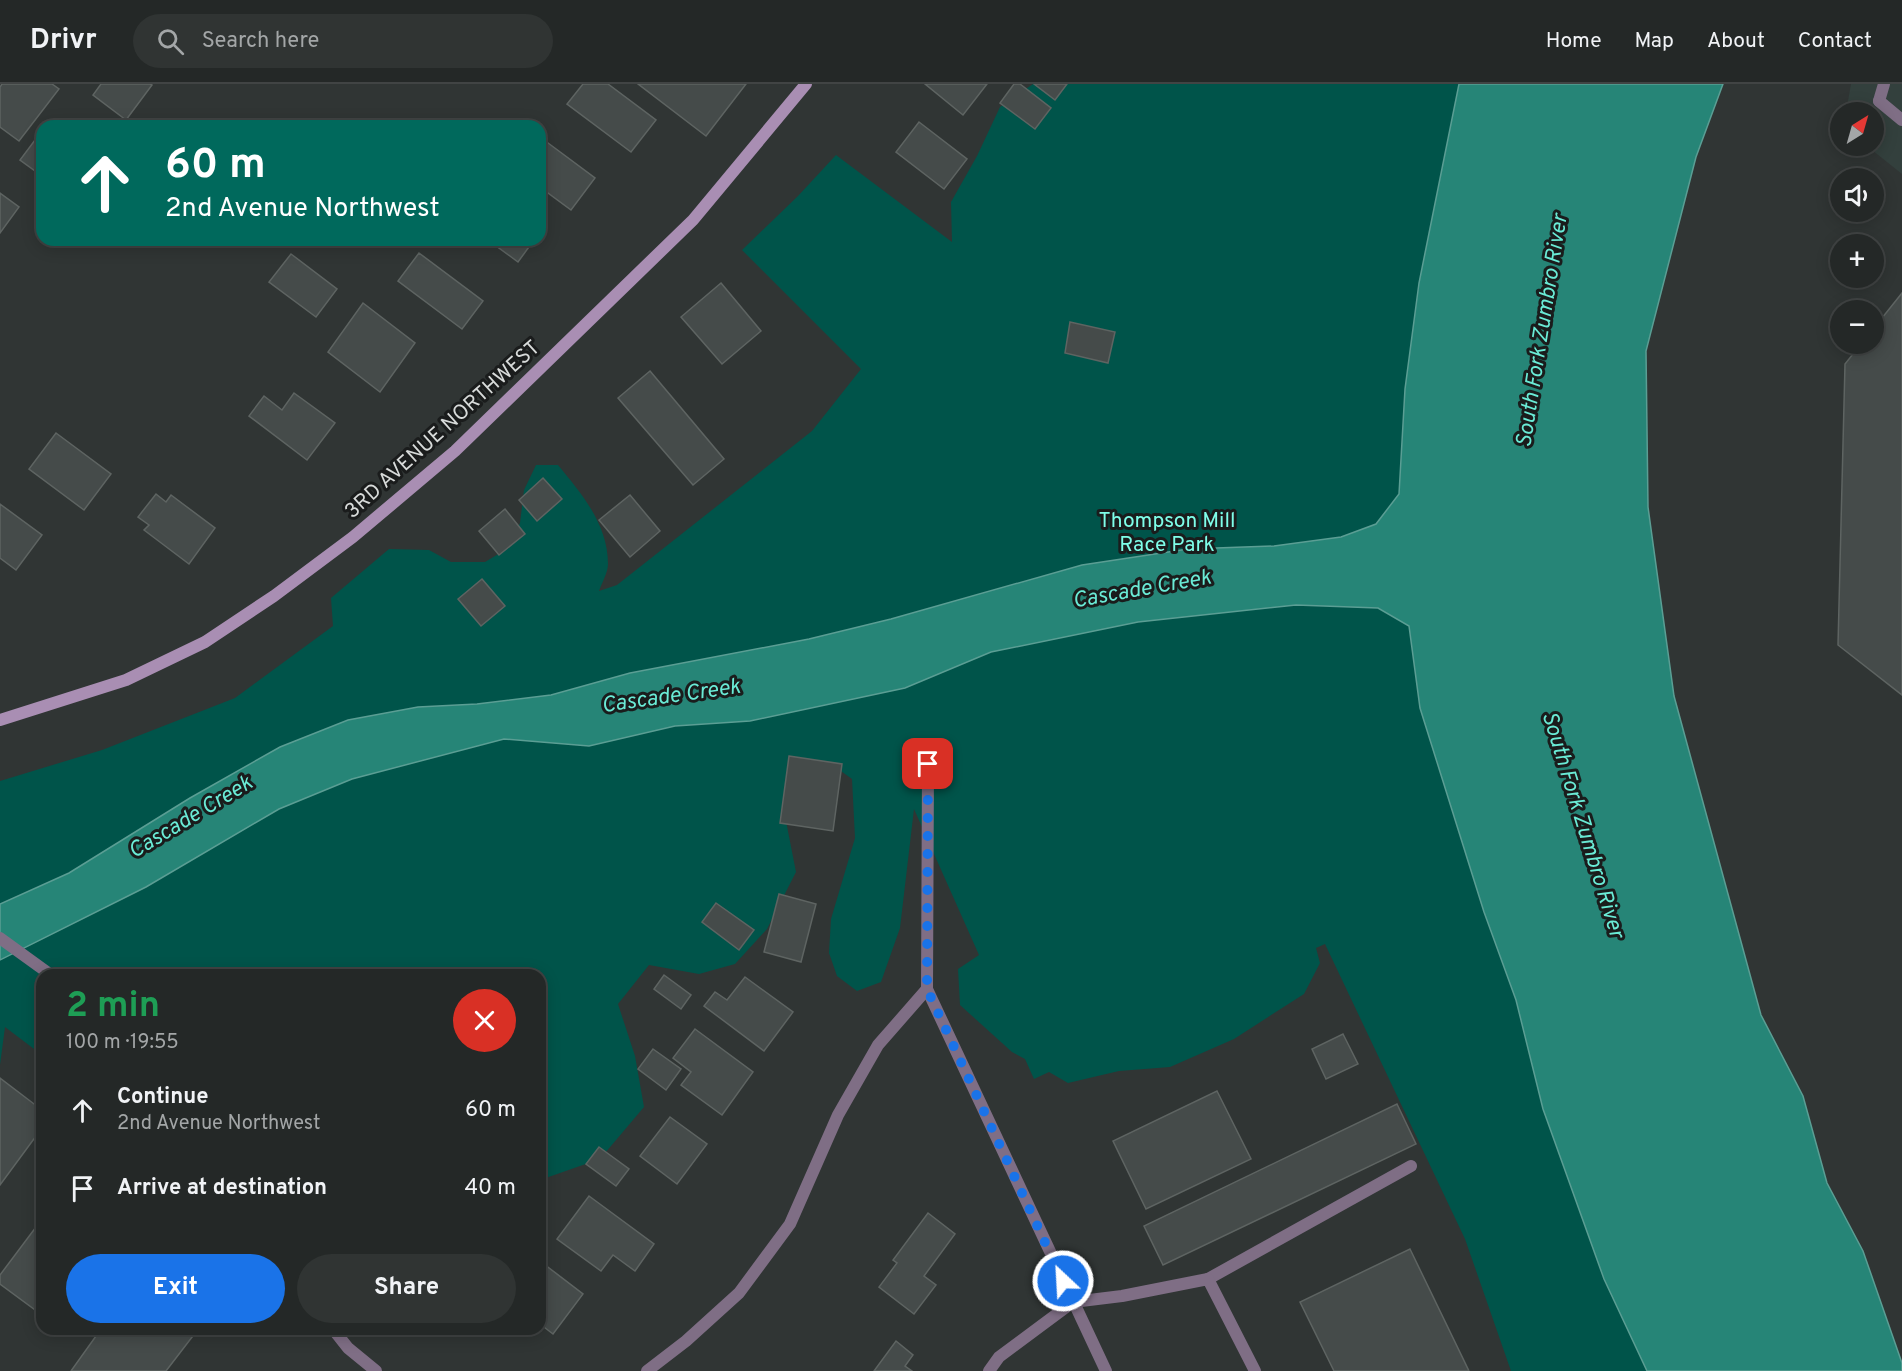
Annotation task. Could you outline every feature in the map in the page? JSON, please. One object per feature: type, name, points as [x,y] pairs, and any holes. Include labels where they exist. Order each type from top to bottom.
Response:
[{"type":"main road","name":"3RD AVENUE NORTHWEST","points":[[0,720],[126,680],[205,642],[274,596],[353,537],[455,451],[693,220],[806,84]]},
{"type":"street","points":[[1884,84],[1879,101],[1902,120]]},
{"type":"street","points":[[928,764],[927,989],[1106,1371]]},
{"type":"street","points":[[0,938],[43,969]]},
{"type":"street","points":[[647,1371],[686,1341],[739,1293],[790,1224],[838,1115],[878,1045],[927,989]]},
{"type":"street","points":[[989,1371],[999,1357],[1073,1302],[1122,1296],[1208,1279],[1411,1166]]},
{"type":"street","points":[[1208,1279],[1255,1371]]},
{"type":"street","points":[[338,1335],[348,1348],[376,1371]]},
{"type":"shaded area","points":[[1851,84],[1902,84],[1902,174],[1880,156],[1884,156],[1884,102],[1848,102]]},
{"type":"green space","name":"Thompson Mill Race Park","points":[[1033,84],[1580,84],[1758,1371],[1511,1371],[1465,1239],[1325,944],[1316,948],[1320,963],[1304,994],[1234,1039],[1170,1067],[1119,1071],[1068,1083],[1049,1072],[1034,1079],[1025,1059],[1012,1052],[960,1005],[958,969],[979,955],[914,809],[900,928],[881,982],[857,991],[837,976],[829,953],[831,919],[855,838],[852,779],[827,761],[793,775],[785,816],[796,872],[767,929],[735,964],[699,974],[649,965],[618,1004],[635,1056],[644,1107],[600,1159],[546,1178],[546,969],[36,969],[36,1050],[5,1027],[0,1065],[0,781],[102,750],[235,698],[333,626],[331,598],[389,549],[429,550],[451,562],[485,562],[510,547],[520,523],[524,490],[536,465],[558,465],[584,498],[598,522],[607,549],[608,567],[599,591],[617,585],[812,431],[861,369],[742,250],[798,196],[836,155],[952,242],[951,202],[977,156],[1000,107]]},
{"type":"water","points":[[1459,84],[1723,84],[1696,157],[1646,351],[1648,507],[1674,696],[1761,1015],[1803,1096],[1827,1183],[1863,1251],[1902,1363],[1902,1371],[1647,1371],[1604,1279],[1543,1109],[1516,1000],[1484,912],[1420,708],[1409,626],[1378,608],[1296,605],[1138,622],[991,652],[905,688],[750,721],[675,726],[589,746],[504,739],[352,779],[279,809],[146,887],[0,960],[0,904],[69,873],[190,798],[280,747],[348,720],[418,707],[477,704],[551,695],[630,673],[809,639],[891,619],[1082,565],[1188,549],[1274,546],[1341,537],[1376,524],[1399,494],[1405,389],[1419,283]]},
{"type":"building","points":[[2,84],[52,84],[59,89],[19,141],[0,127],[0,87]]},
{"type":"building","points":[[101,84],[152,85],[126,120],[93,95]]},
{"type":"building","points":[[583,84],[608,84],[656,120],[631,152],[567,104]]},
{"type":"building","points":[[638,84],[746,84],[706,136]]},
{"type":"building","points":[[925,84],[987,84],[963,115]]},
{"type":"building","points":[[1014,84],[1020,84],[1051,108],[1035,129],[1000,103]]},
{"type":"building","points":[[1034,84],[1067,84],[1055,100]]},
{"type":"building","points":[[919,122],[967,159],[944,189],[896,152]]},
{"type":"building","points":[[35,140],[36,141],[36,172],[20,160]]},
{"type":"building","points":[[546,141],[595,178],[571,210],[546,191]]},
{"type":"building","points":[[0,193],[19,207],[0,233]]},
{"type":"building","points":[[496,246],[530,246],[518,262]]},
{"type":"building","points":[[419,253],[483,301],[462,329],[398,281]]},
{"type":"building","points":[[291,254],[337,289],[316,317],[269,282]]},
{"type":"building","points":[[721,283],[761,331],[722,364],[681,317]]},
{"type":"building","points":[[1902,293],[1902,695],[1838,645],[1845,364],[1853,354],[1884,354],[1884,316]]},
{"type":"building","points":[[363,303],[415,343],[380,392],[328,352]]},
{"type":"building","points":[[1070,322],[1115,332],[1108,363],[1065,353]]},
{"type":"building","points":[[650,371],[724,459],[693,485],[618,398]]},
{"type":"building","points":[[294,393],[335,423],[307,460],[249,416],[264,396],[282,410]]},
{"type":"building","points":[[56,433],[111,474],[84,510],[29,469]]},
{"type":"building","points":[[543,478],[562,499],[537,521],[519,500]]},
{"type":"building","points":[[156,494],[166,502],[171,495],[215,528],[189,564],[144,530],[149,525],[138,517]]},
{"type":"building","points":[[630,495],[660,531],[630,557],[599,520]]},
{"type":"building","points":[[0,504],[42,535],[16,570],[0,558]]},
{"type":"building","points":[[505,509],[525,534],[499,555],[479,531]]},
{"type":"building","points":[[482,579],[505,606],[481,626],[458,599]]},
{"type":"building","points":[[789,756],[842,764],[833,831],[780,823]]},
{"type":"building","points":[[779,894],[816,904],[801,962],[764,952]]},
{"type":"building","points":[[716,903],[754,930],[739,950],[702,922]]},
{"type":"building","points":[[664,975],[691,995],[681,1009],[654,989]]},
{"type":"building","points":[[745,977],[793,1012],[764,1051],[704,1006],[715,992],[727,1000]]},
{"type":"building","points":[[695,1029],[753,1072],[722,1115],[681,1085],[691,1072],[673,1058]]},
{"type":"building","points":[[1343,1034],[1358,1064],[1326,1079],[1312,1049]]},
{"type":"building","points":[[653,1049],[681,1069],[666,1090],[638,1069]]},
{"type":"building","points":[[0,1078],[36,1105],[36,1136],[0,1185]]},
{"type":"building","points":[[1217,1091],[1251,1159],[1146,1209],[1113,1141]]},
{"type":"building","points":[[1397,1104],[1416,1144],[1163,1265],[1144,1226]]},
{"type":"building","points":[[670,1117],[707,1144],[677,1184],[640,1156]]},
{"type":"building","points":[[599,1147],[629,1169],[616,1186],[586,1164]]},
{"type":"building","points":[[589,1196],[654,1244],[635,1271],[613,1255],[601,1271],[557,1239]]},
{"type":"building","points":[[928,1213],[955,1234],[924,1276],[936,1285],[914,1314],[879,1287],[897,1263],[893,1260]]},
{"type":"building","points":[[36,1227],[36,1311],[0,1284],[0,1275]]},
{"type":"building","points":[[1410,1249],[1469,1371],[1334,1371],[1300,1302]]},
{"type":"building","points":[[546,1266],[583,1294],[553,1334],[546,1329]]},
{"type":"building","points":[[97,1335],[194,1335],[166,1371],[71,1371]]},
{"type":"building","points":[[896,1341],[913,1355],[905,1366],[912,1371],[874,1371]]},
{"type":"route","points":[[928,764],[927,989],[1063,1281]]},
{"type":"water label","name":"South Fork Zumbro River","points":[[1543,331]]},
{"type":"water label","name":"Cascade Creek","points":[[1142,590]]},
{"type":"water label","name":"Cascade Creek","points":[[671,697]]},
{"type":"water label","name":"Cascade Creek","points":[[191,818]]},
{"type":"water label","name":"South Fork Zumbro River","points":[[1582,825]]}]
